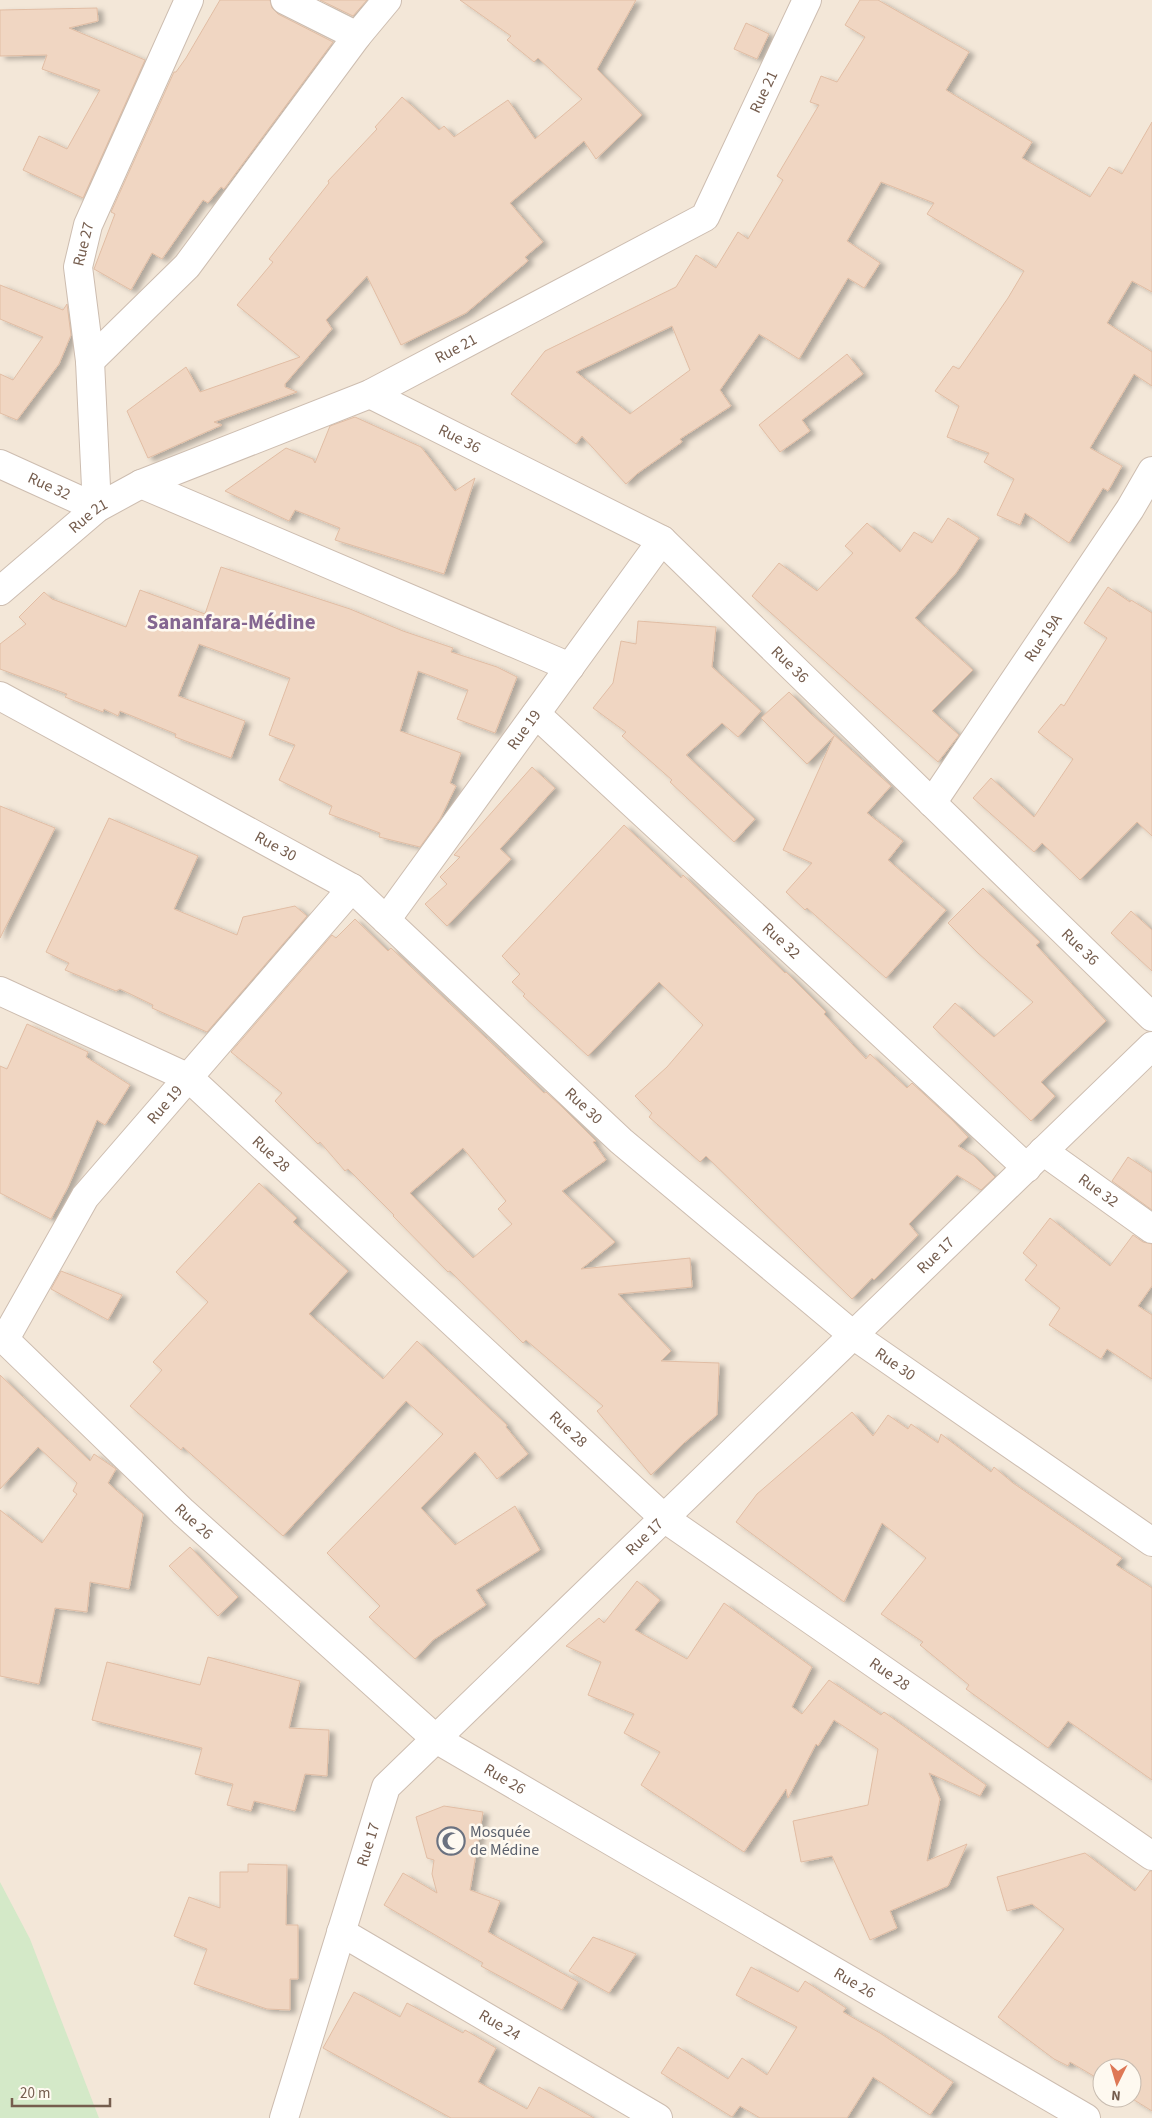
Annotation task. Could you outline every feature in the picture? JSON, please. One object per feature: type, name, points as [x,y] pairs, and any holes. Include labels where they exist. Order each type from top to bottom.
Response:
[{"type":"street","name":"Rue 27","points":[[97,508],[90,361],[78,267],[88,225],[189,0]]},
{"type":"street","points":[[285,0],[357,36]]},
{"type":"street","points":[[90,361],[187,266],[357,36],[387,0]]},
{"type":"street","name":"Rue 21","points":[[0,591],[97,508],[141,484],[370,394],[705,217],[807,0]]},
{"type":"street","name":"Rue 36","points":[[370,394],[662,540],[1152,1017]]},
{"type":"street","name":"Rue 32","points":[[0,464],[97,508]]},
{"type":"street","name":"Rue 19A","points":[[932,803],[1130,509],[1152,471]]},
{"type":"street","points":[[141,484],[570,666]]},
{"type":"street","name":"Rue 19","points":[[386,920],[662,540]]},
{"type":"street","name":"Rue 30","points":[[0,696],[352,888],[621,1142],[853,1335],[1152,1542]]},
{"type":"street","name":"Rue 32","points":[[536,714],[1035,1160],[1152,1229]]},
{"type":"street","name":"Rue 19","points":[[2,1337],[85,1196],[352,888]]},
{"type":"street","name":"Rue 28","points":[[0,991],[189,1078],[664,1518],[1152,1856]]},
{"type":"street","name":"Rue 17","points":[[284,2118],[386,1787],[1152,1046]]},
{"type":"street","name":"Rue 26","points":[[2,1337],[183,1512],[436,1739],[1086,2118]]},
{"type":"street","name":"Rue 24","points":[[341,1932],[658,2118]]},
{"type":"shaded area","points":[[0,0],[1152,0],[1152,2118],[0,2118]]},
{"type":"green space","points":[[0,1882],[30,1939],[99,2118],[0,2118]]},
{"type":"building","points":[[220,0],[270,0],[272,8],[278,14],[333,42],[224,189],[221,187],[208,203],[203,200],[162,259],[152,253],[131,290],[94,269],[115,214],[111,212],[174,72],[176,72],[186,58]]},
{"type":"building","points":[[320,0],[367,0],[353,16]]},
{"type":"building","points":[[460,0],[636,0],[597,69],[642,115],[596,159],[584,141],[510,203],[543,242],[525,257],[528,261],[466,313],[401,345],[367,276],[326,320],[332,329],[285,384],[285,387],[297,392],[214,422],[222,425],[148,458],[127,411],[186,367],[200,392],[300,357],[237,305],[273,262],[269,259],[329,183],[328,181],[377,129],[375,127],[402,97],[439,130],[444,126],[454,137],[508,100],[535,139],[582,99],[538,58],[534,62],[507,40],[511,36]]},
{"type":"building","points":[[860,0],[878,0],[969,52],[946,90],[1032,142],[1022,158],[1090,197],[1109,167],[1122,174],[1152,122],[1152,292],[1132,281],[1107,323],[1152,352],[1152,386],[1134,374],[1090,448],[1122,466],[1108,491],[1103,488],[1069,543],[1025,513],[1020,525],[997,515],[1014,479],[984,462],[989,453],[947,437],[959,406],[935,391],[953,366],[959,369],[1008,298],[1024,271],[927,214],[934,203],[881,182],[847,241],[880,263],[864,288],[848,278],[799,359],[759,334],[720,390],[731,406],[680,439],[682,442],[638,473],[626,484],[582,436],[576,444],[511,394],[545,351],[676,287],[696,255],[716,268],[738,232],[748,239],[783,180],[777,176],[819,105],[810,102],[821,76],[837,82],[865,37],[845,25]],"holes":[[[672,326],[690,370],[630,414],[576,372]]]},
{"type":"building","points":[[97,8],[98,21],[69,28],[145,60],[83,198],[23,170],[39,136],[67,149],[100,90],[42,69],[47,55],[0,56],[0,10]]},
{"type":"building","points":[[746,23],[769,34],[757,59],[734,49]]},
{"type":"building","points":[[0,285],[63,310],[67,304],[71,335],[59,364],[17,420],[0,413],[0,374],[13,380],[43,337],[0,319]]},
{"type":"building","points":[[847,354],[863,374],[802,420],[810,431],[780,452],[759,425]]},
{"type":"building","points":[[355,417],[421,447],[455,491],[475,478],[444,574],[335,540],[340,528],[295,510],[289,521],[225,491],[286,448],[313,459],[315,463],[330,426]]},
{"type":"building","points":[[948,518],[979,538],[956,573],[915,618],[973,670],[932,711],[959,735],[938,762],[752,596],[779,563],[817,591],[853,553],[845,546],[867,523],[900,552],[914,532],[932,543]]},
{"type":"building","points":[[221,567],[350,609],[403,631],[453,648],[451,652],[497,667],[517,677],[495,733],[457,719],[468,690],[418,671],[400,731],[461,753],[450,783],[456,786],[440,819],[420,847],[379,837],[380,833],[329,814],[332,806],[279,780],[295,745],[269,735],[290,678],[199,644],[178,696],[245,721],[231,758],[175,737],[176,734],[120,711],[118,716],[104,709],[103,712],[65,697],[67,694],[0,669],[0,644],[26,624],[19,617],[44,592],[52,599],[126,627],[140,590],[205,614]]},
{"type":"building","points":[[1108,587],[1130,602],[1131,600],[1152,613],[1152,836],[1137,822],[1080,880],[1042,843],[1034,852],[973,798],[991,778],[1034,817],[1073,759],[1038,732],[1061,704],[1064,706],[1107,638],[1084,623]]},
{"type":"building","points":[[638,621],[716,627],[712,667],[761,711],[738,737],[722,723],[686,755],[755,819],[734,842],[670,782],[672,780],[622,736],[626,732],[593,708],[613,683],[621,641],[636,644]]},
{"type":"building","points":[[789,692],[891,786],[867,813],[903,841],[888,860],[946,910],[886,978],[807,908],[805,910],[786,892],[812,863],[783,850],[834,736],[807,764],[761,718]]},
{"type":"building","points":[[532,767],[555,788],[500,849],[511,859],[447,926],[425,904],[447,884],[440,877],[460,857],[454,855]]},
{"type":"building","points":[[0,806],[55,828],[0,938]]},
{"type":"building","points":[[109,818],[198,856],[174,909],[237,935],[243,917],[295,906],[307,916],[207,1032],[152,1008],[153,1005],[120,989],[116,991],[65,970],[69,963],[46,952]]},
{"type":"building","points":[[624,825],[681,878],[683,875],[786,972],[826,1012],[824,1014],[866,1059],[870,1054],[907,1088],[912,1083],[952,1120],[968,1137],[958,1146],[974,1156],[995,1177],[981,1190],[957,1175],[909,1224],[918,1235],[874,1280],[872,1278],[852,1299],[706,1156],[700,1162],[649,1117],[652,1113],[635,1096],[667,1067],[703,1025],[659,982],[588,1056],[523,996],[525,994],[512,982],[520,974],[502,956]]},
{"type":"building","points":[[983,888],[1040,942],[1036,945],[1106,1021],[1041,1082],[1055,1096],[1031,1121],[933,1027],[955,1003],[994,1037],[1033,1002],[978,953],[948,923]]},
{"type":"building","points":[[1131,911],[1152,930],[1152,971],[1111,933]]},
{"type":"building","points":[[355,919],[388,951],[391,948],[596,1141],[593,1142],[606,1160],[562,1191],[615,1242],[581,1269],[690,1258],[692,1287],[618,1294],[671,1351],[661,1361],[719,1363],[717,1415],[685,1442],[651,1475],[597,1411],[603,1406],[526,1340],[523,1343],[450,1271],[448,1272],[348,1169],[345,1171],[320,1142],[318,1144],[275,1101],[282,1093],[231,1052],[332,935],[336,938]],"holes":[[[463,1148],[506,1201],[498,1209],[512,1224],[473,1258],[410,1193]]]},
{"type":"building","points":[[27,1024],[88,1052],[86,1057],[130,1085],[105,1125],[97,1120],[68,1187],[51,1219],[0,1193],[0,1066],[7,1069]]},
{"type":"building","points":[[1128,1157],[1152,1173],[1152,1210],[1112,1181]]},
{"type":"building","points":[[259,1183],[297,1218],[293,1222],[348,1271],[309,1314],[383,1379],[417,1341],[507,1425],[506,1427],[528,1454],[497,1479],[475,1452],[421,1508],[455,1545],[515,1506],[540,1550],[476,1590],[486,1605],[433,1640],[415,1659],[369,1617],[380,1606],[327,1553],[443,1434],[406,1401],[283,1536],[183,1447],[181,1450],[130,1406],[162,1370],[153,1362],[208,1302],[176,1272]]},
{"type":"building","points":[[1050,1218],[1110,1266],[1133,1235],[1143,1242],[1152,1244],[1152,1286],[1138,1306],[1152,1315],[1152,1379],[1107,1349],[1101,1359],[1049,1325],[1060,1308],[1025,1280],[1037,1265],[1023,1253]]},
{"type":"building","points":[[61,1271],[122,1295],[108,1320],[51,1289]]},
{"type":"building","points":[[0,1375],[90,1461],[94,1454],[116,1469],[108,1483],[143,1514],[129,1589],[90,1582],[87,1612],[55,1608],[39,1684],[0,1676],[0,1510],[42,1543],[77,1494],[73,1491],[77,1483],[38,1447],[0,1489]]},
{"type":"building","points":[[852,1412],[873,1436],[888,1415],[908,1429],[911,1424],[938,1443],[941,1434],[991,1472],[994,1467],[1013,1483],[1122,1558],[1116,1565],[1152,1588],[1152,1780],[1068,1721],[1048,1748],[966,1689],[969,1685],[920,1645],[923,1642],[881,1614],[926,1558],[882,1523],[844,1602],[736,1522],[757,1494]]},
{"type":"building","points":[[190,1547],[238,1597],[218,1616],[169,1566]]},
{"type":"building","points":[[637,1581],[660,1600],[635,1630],[687,1659],[724,1603],[812,1667],[792,1707],[802,1714],[829,1680],[881,1715],[884,1712],[986,1785],[980,1796],[929,1773],[940,1799],[927,1861],[967,1844],[948,1886],[890,1911],[897,1928],[870,1940],[832,1856],[801,1862],[793,1821],[868,1805],[878,1749],[834,1720],[818,1746],[816,1744],[788,1798],[786,1789],[744,1852],[641,1785],[660,1752],[624,1733],[634,1714],[588,1695],[601,1662],[566,1646],[599,1618],[604,1623]]},
{"type":"building","points":[[208,1657],[300,1681],[289,1728],[329,1730],[327,1776],[305,1774],[295,1811],[254,1801],[251,1811],[227,1805],[233,1784],[195,1774],[202,1748],[92,1720],[107,1662],[200,1685]]},
{"type":"building","points":[[444,1806],[483,1812],[470,1890],[500,1901],[488,1932],[578,1982],[562,2010],[481,1966],[483,1963],[384,1905],[403,1873],[437,1893],[432,1874],[434,1860],[427,1858],[416,1817]]},
{"type":"building","points":[[1085,1853],[1135,1891],[1150,1871],[1152,1871],[1152,2111],[1142,2105],[1142,2058],[1092,2058],[1092,2075],[1070,2062],[1068,2066],[1054,2059],[998,2017],[1064,1929],[1032,1904],[1007,1911],[997,1877]]},
{"type":"building","points":[[248,1864],[287,1865],[286,1925],[298,1925],[298,1979],[290,1979],[290,2010],[267,2009],[194,1984],[207,1949],[174,1936],[189,1897],[220,1908],[220,1872],[248,1872]]},
{"type":"building","points":[[593,1937],[636,1954],[609,1993],[569,1971]]},
{"type":"building","points":[[751,1967],[798,1992],[805,1981],[846,2008],[843,2012],[880,2033],[953,2082],[930,2115],[873,2077],[847,2118],[760,2118],[740,2106],[732,2117],[661,2073],[678,2047],[728,2079],[742,2058],[767,2075],[797,2027],[736,1995]]},
{"type":"building","points":[[354,1992],[400,2017],[407,2003],[463,2033],[465,2030],[496,2048],[478,2082],[527,2109],[539,2087],[594,2118],[451,2118],[323,2048]]},
{"type":"place","name":"Mosquée de Médine","points":[[451,1841]]},
{"type":"district","name":"Sananfara-Médine","points":[[231,622]]}]
